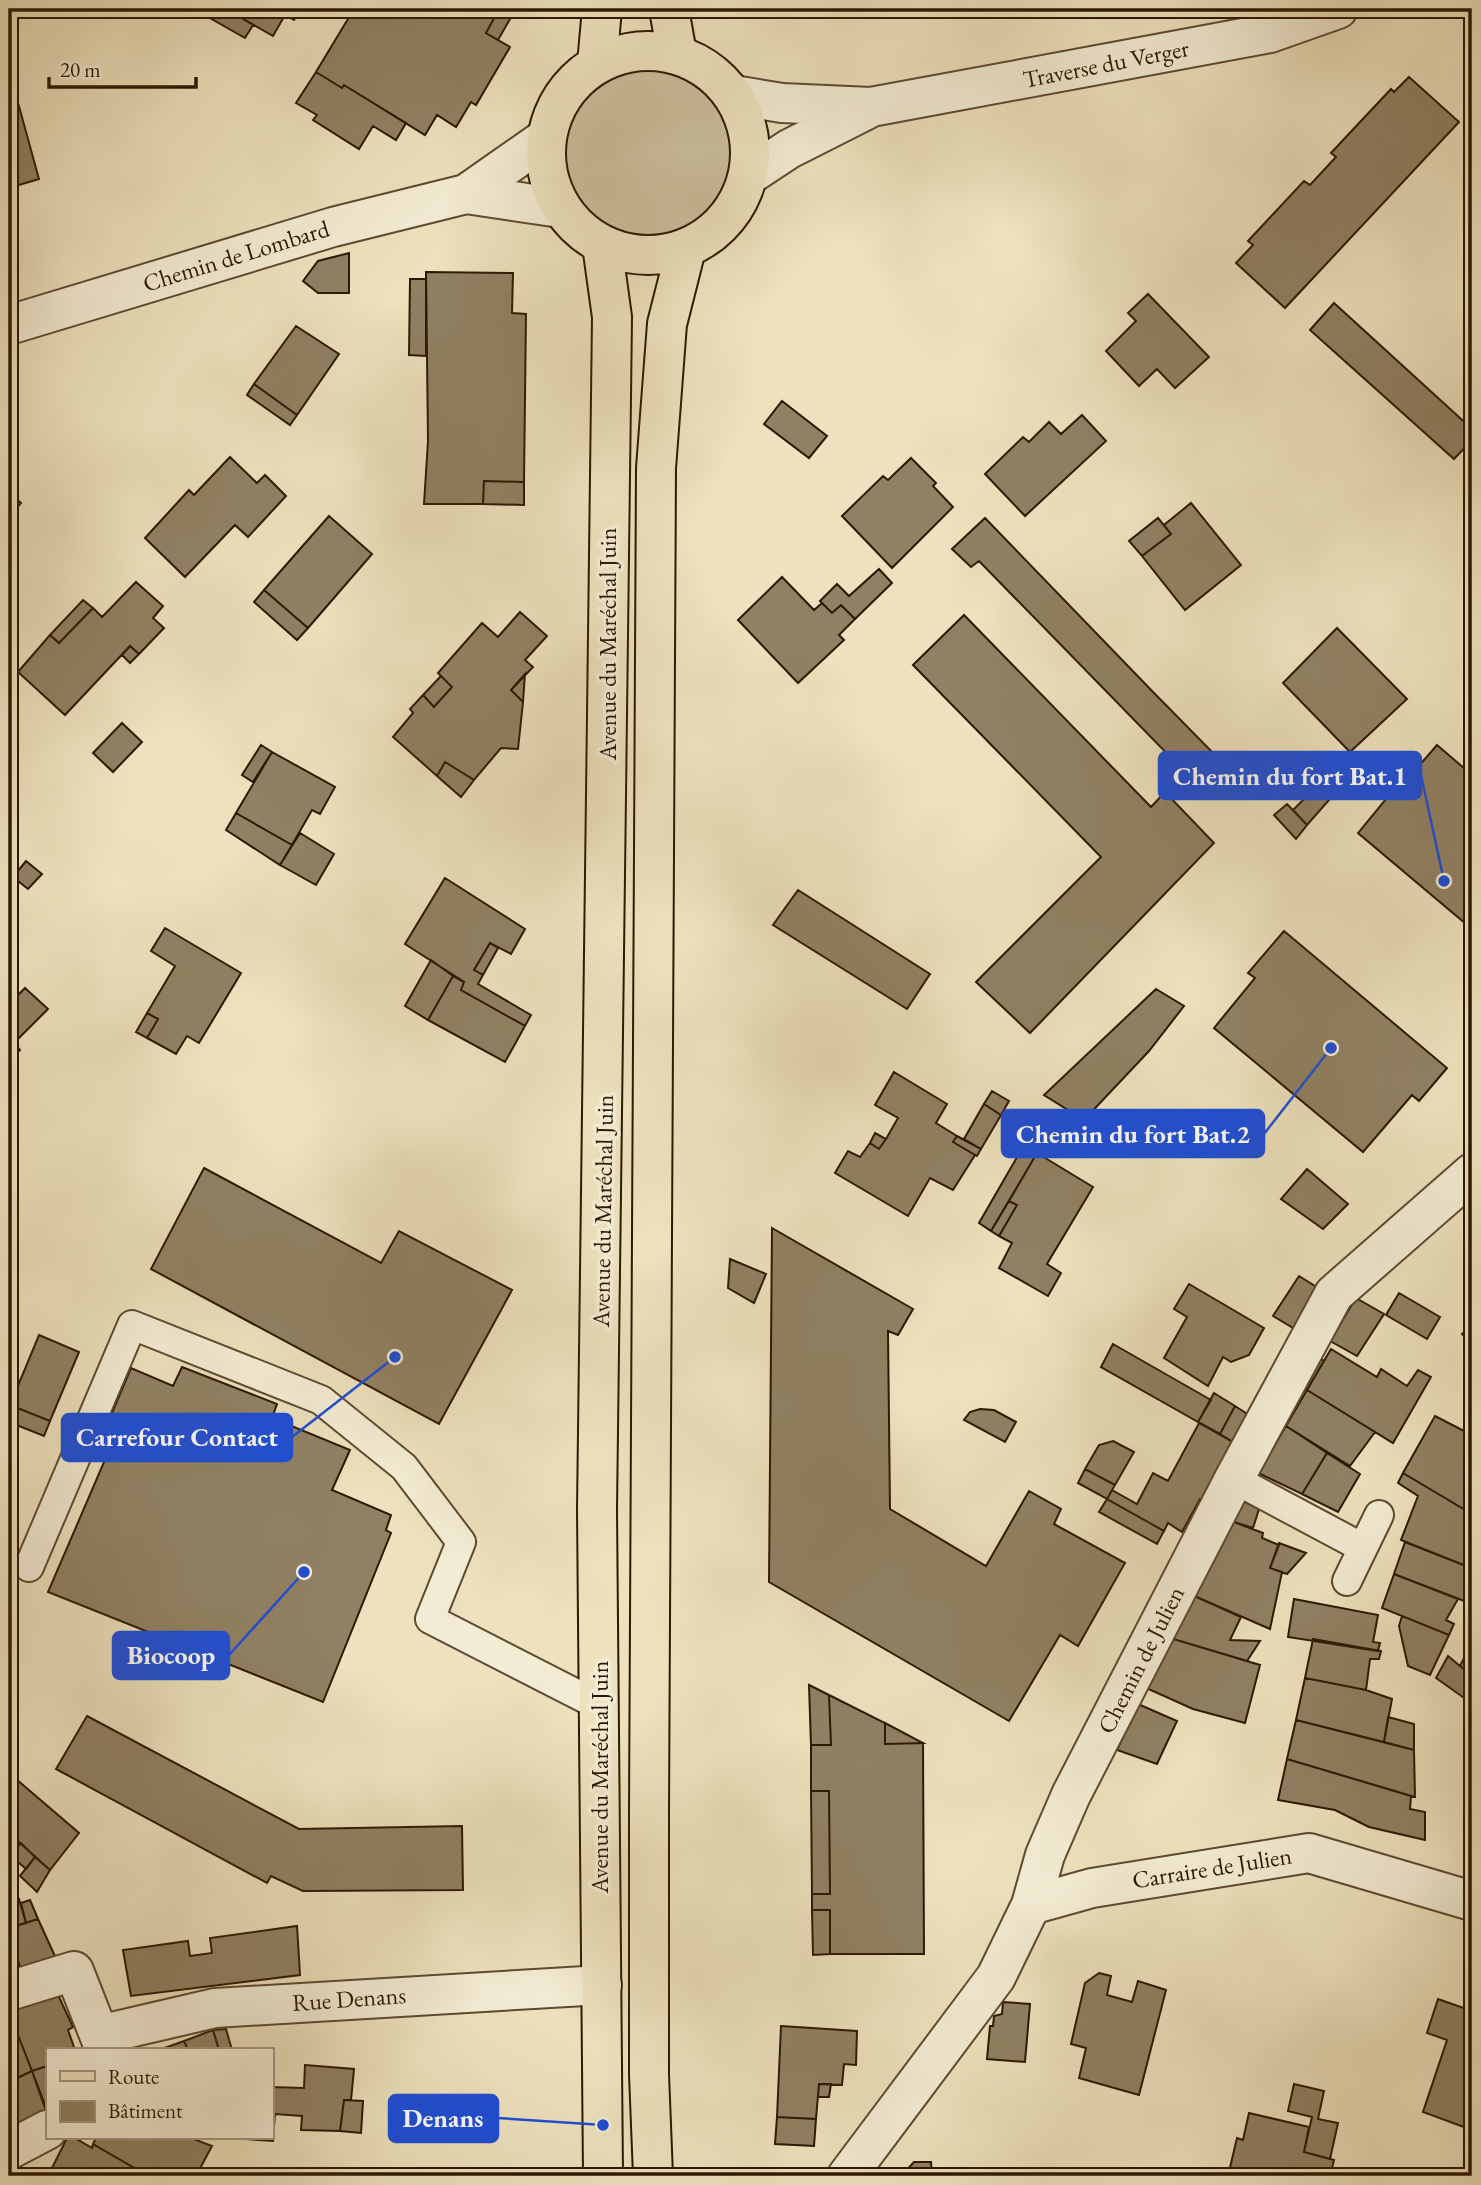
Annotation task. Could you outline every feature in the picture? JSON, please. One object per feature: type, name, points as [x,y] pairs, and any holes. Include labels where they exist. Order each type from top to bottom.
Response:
[{"type":"main road","points":[[597,64],[602,9]]},
{"type":"main road","points":[[669,9],[677,54]]},
{"type":"main road","points":[[649,50],[677,54],[699,63],[718,77],[734,96],[750,134],[748,176],[736,207],[715,232],[687,248],[658,256],[629,254],[602,245],[578,229],[560,208],[550,186],[545,163],[546,138],[555,109],[572,84],[597,64],[622,53],[649,50]]},
{"type":"main road","name":"Avenue du Maréchal Juin","points":[[602,245],[612,317],[597,1510],[603,2176]]},
{"type":"main road","name":"Avenue du Maréchal Juin","points":[[653,2176],[649,2074],[649,1812],[656,468],[667,324],[687,248]]},
{"type":"street","name":"Traverse du Verger","points":[[734,96],[782,103],[871,107],[1270,33],[1338,9]]},
{"type":"street","name":"Traverse du Verger","points":[[748,176],[789,149],[871,107]]},
{"type":"street","name":"Chemin de Lombard","points":[[9,325],[333,226],[466,194],[546,138]]},
{"type":"street","name":"Chemin de Lombard","points":[[466,194],[560,208]]},
{"type":"street","name":"Chemin de Julien","points":[[847,2176],[996,1977],[1031,1905],[1045,1855],[1071,1795],[1234,1479],[1334,1294],[1472,1173]]},
{"type":"street","name":"Carraire de Julien","points":[[1031,1905],[1092,1888],[1309,1853],[1472,1901]]},
{"type":"street","name":"Rue Denans","points":[[9,1991],[74,1971],[102,2043],[215,2008],[601,1985]]},
{"type":"street","points":[[9,2150],[46,2131]]},
{"type":"lane","points":[[29,1567],[132,1325],[321,1400],[404,1467],[461,1542],[430,1619],[600,1706]]},
{"type":"lane","points":[[1234,1479],[1363,1548]]},
{"type":"lane","points":[[1347,1581],[1380,1515]]},
{"type":"shaded area","points":[[648,51],[668,52],[687,58],[720,81],[743,114],[749,133],[749,173],[743,192],[720,225],[687,248],[668,254],[648,255],[628,254],[609,248],[576,225],[553,192],[547,173],[546,153],[547,133],[553,114],[576,81],[609,58],[628,52]]},
{"type":"building","points":[[194,9],[226,9],[253,25],[245,38]]},
{"type":"building","points":[[226,9],[301,9],[294,20],[285,15],[273,36]]},
{"type":"building","points":[[354,9],[499,9],[486,33],[510,47],[476,105],[471,102],[456,127],[437,115],[425,135],[344,85],[342,88],[316,72]]},
{"type":"building","points":[[499,9],[514,12],[498,40],[486,33]]},
{"type":"building","points":[[9,70],[39,179],[9,188]]},
{"type":"building","points":[[316,72],[342,88],[344,85],[406,123],[396,140],[373,126],[359,149],[313,120],[317,115],[296,103]]},
{"type":"building","points":[[1409,77],[1459,122],[1285,308],[1236,263],[1253,245],[1248,241],[1304,181],[1310,185],[1336,157],[1331,153],[1391,89],[1394,92]]},
{"type":"building","points":[[349,253],[349,293],[318,293],[303,281],[318,261]]},
{"type":"building","points":[[426,272],[513,273],[512,313],[526,314],[524,482],[484,481],[483,504],[424,504],[428,441]]},
{"type":"building","points":[[410,279],[426,279],[426,356],[409,355]]},
{"type":"building","points":[[1148,294],[1209,357],[1175,388],[1157,369],[1139,386],[1106,351],[1136,321],[1128,313]]},
{"type":"building","points":[[1334,303],[1472,429],[1472,440],[1454,459],[1310,330]]},
{"type":"building","points":[[296,326],[339,354],[297,415],[254,384]]},
{"type":"building","points":[[254,384],[297,415],[290,425],[247,395]]},
{"type":"building","points":[[782,401],[827,436],[809,458],[764,424]]},
{"type":"building","points":[[1082,415],[1106,441],[1025,516],[985,474],[1023,437],[1029,442],[1049,422],[1061,434]]},
{"type":"building","points":[[230,457],[257,483],[265,475],[286,496],[248,537],[235,525],[185,577],[145,538],[189,490],[194,495]]},
{"type":"building","points":[[911,458],[936,483],[933,486],[953,507],[892,568],[842,516],[883,476],[888,480]]},
{"type":"building","points":[[484,481],[524,482],[524,505],[483,504]]},
{"type":"building","points":[[9,493],[21,503],[9,518]]},
{"type":"building","points":[[1191,503],[1241,565],[1185,610],[1142,556],[1171,534],[1164,525]]},
{"type":"building","points":[[329,516],[372,554],[308,628],[264,590]]},
{"type":"building","points":[[985,518],[1221,761],[1215,767],[1184,771],[979,561],[971,567],[952,549]]},
{"type":"building","points":[[1158,518],[1171,534],[1142,556],[1129,541]]},
{"type":"building","points":[[879,569],[892,583],[855,619],[841,605],[832,613],[820,601],[837,584],[849,596]]},
{"type":"building","points":[[782,577],[814,610],[822,603],[832,613],[841,605],[855,619],[839,635],[844,640],[798,683],[738,620]]},
{"type":"building","points":[[136,582],[163,606],[153,618],[164,628],[139,654],[130,646],[65,715],[18,672],[50,635],[59,643],[93,608],[102,617]]},
{"type":"building","points":[[264,590],[308,628],[297,640],[254,602]]},
{"type":"building","points":[[83,600],[93,608],[59,643],[50,635]]},
{"type":"building","points":[[520,612],[547,636],[525,660],[533,667],[511,690],[523,702],[518,749],[501,748],[474,780],[445,762],[437,776],[393,737],[413,713],[410,709],[423,695],[434,707],[452,687],[438,673],[482,623],[498,637]]},
{"type":"building","points":[[964,615],[1151,807],[1165,792],[1214,843],[1030,1033],[976,982],[1101,857],[913,665]]},
{"type":"building","points":[[1337,628],[1407,699],[1350,752],[1283,683]]},
{"type":"building","points":[[130,646],[139,654],[130,663],[122,655]]},
{"type":"building","points":[[525,674],[523,702],[511,690]]},
{"type":"building","points":[[441,676],[452,687],[434,707],[423,695]]},
{"type":"building","points":[[122,723],[142,742],[113,772],[93,753]]},
{"type":"building","points":[[261,745],[272,752],[253,782],[242,775]]},
{"type":"building","points":[[1437,745],[1472,775],[1472,929],[1358,833],[1409,771],[1412,774]]},
{"type":"building","points":[[272,752],[335,787],[320,814],[312,810],[292,845],[236,813]]},
{"type":"building","points":[[445,762],[474,780],[461,797],[437,776]]},
{"type":"building","points":[[1323,780],[1336,792],[1307,825],[1293,810]]},
{"type":"building","points":[[1287,804],[1307,825],[1296,839],[1274,815]]},
{"type":"building","points":[[236,813],[292,845],[280,865],[226,830]]},
{"type":"building","points":[[300,833],[334,854],[316,885],[280,865]]},
{"type":"building","points":[[26,861],[42,874],[28,889],[13,877]]},
{"type":"building","points":[[445,878],[525,929],[511,954],[490,943],[474,970],[483,975],[478,984],[531,1015],[525,1026],[461,990],[464,982],[405,944]]},
{"type":"building","points":[[798,890],[930,974],[907,1009],[773,925]]},
{"type":"building","points":[[165,928],[241,973],[199,1043],[187,1036],[176,1054],[147,1038],[158,1019],[147,1013],[175,966],[151,951]]},
{"type":"building","points":[[1284,931],[1447,1068],[1419,1101],[1412,1095],[1363,1152],[1214,1028],[1255,978],[1248,973]]},
{"type":"building","points":[[490,943],[498,948],[483,975],[474,970]]},
{"type":"building","points":[[431,960],[453,976],[428,1020],[405,1006]]},
{"type":"building","points":[[453,976],[464,982],[461,990],[525,1026],[505,1062],[428,1020]]},
{"type":"building","points":[[25,988],[48,1009],[14,1043],[20,1050],[9,1061],[9,1004]]},
{"type":"building","points":[[1156,989],[1184,1006],[1149,1051],[1084,1120],[1044,1095]]},
{"type":"building","points":[[147,1013],[158,1019],[147,1038],[136,1032]]},
{"type":"building","points":[[894,1072],[947,1104],[936,1123],[957,1136],[953,1142],[975,1155],[953,1190],[930,1178],[908,1216],[835,1173],[848,1151],[860,1157],[870,1143],[879,1149],[886,1139],[898,1118],[875,1105]]},
{"type":"building","points":[[992,1091],[1009,1101],[1001,1115],[984,1104]]},
{"type":"building","points":[[984,1104],[1001,1115],[981,1149],[964,1139]]},
{"type":"building","points":[[875,1133],[886,1139],[879,1149],[870,1143]]},
{"type":"building","points":[[957,1136],[981,1149],[977,1156],[953,1142]]},
{"type":"building","points":[[1024,1145],[1037,1153],[991,1231],[979,1223]]},
{"type":"building","points":[[1037,1153],[1093,1187],[1047,1264],[1061,1273],[1048,1296],[999,1268],[1012,1243],[999,1236],[1017,1205],[1009,1201]]},
{"type":"building","points":[[204,1168],[381,1263],[399,1231],[512,1290],[439,1424],[151,1269]]},
{"type":"building","points":[[1307,1169],[1348,1204],[1323,1229],[1281,1199]]},
{"type":"building","points":[[1009,1201],[1017,1205],[999,1236],[991,1231]]},
{"type":"building","points":[[772,1228],[913,1309],[898,1335],[888,1331],[890,1509],[986,1566],[1029,1491],[1061,1509],[1054,1524],[1125,1563],[1078,1646],[1060,1635],[1009,1721],[769,1582]]},
{"type":"building","points":[[730,1259],[766,1274],[754,1303],[728,1288]]},
{"type":"building","points":[[1299,1276],[1320,1289],[1293,1328],[1273,1316]]},
{"type":"building","points":[[1189,1284],[1264,1328],[1249,1355],[1231,1362],[1223,1357],[1208,1386],[1164,1358],[1187,1317],[1174,1309]]},
{"type":"building","points":[[1399,1293],[1440,1317],[1427,1339],[1386,1315]]},
{"type":"building","points":[[1356,1298],[1384,1314],[1357,1356],[1330,1341]]},
{"type":"building","points":[[1472,1324],[1472,1344],[1462,1334]]},
{"type":"building","points":[[39,1335],[79,1352],[50,1421],[10,1405]]},
{"type":"building","points":[[1113,1344],[1211,1400],[1198,1422],[1101,1367]]},
{"type":"building","points":[[1331,1349],[1377,1377],[1381,1369],[1407,1386],[1418,1370],[1431,1377],[1393,1443],[1307,1390]]},
{"type":"building","points":[[1313,1355],[1324,1361],[1307,1390],[1297,1383]]},
{"type":"building","points":[[182,1367],[277,1404],[272,1418],[350,1450],[332,1490],[391,1515],[386,1530],[391,1533],[323,1702],[48,1592],[120,1425],[109,1420],[131,1368],[173,1386]]},
{"type":"building","points":[[1307,1390],[1375,1432],[1350,1466],[1286,1426]]},
{"type":"building","points":[[1214,1393],[1235,1406],[1220,1434],[1198,1422]]},
{"type":"building","points":[[10,1405],[50,1421],[44,1436],[9,1422]]},
{"type":"building","points":[[1235,1406],[1249,1415],[1235,1443],[1220,1434]]},
{"type":"building","points":[[980,1409],[994,1410],[1016,1422],[1005,1442],[964,1420],[970,1412]]},
{"type":"building","points":[[1435,1416],[1472,1435],[1472,1514],[1403,1473]]},
{"type":"building","points":[[1199,1423],[1238,1445],[1208,1503],[1200,1499],[1182,1532],[1168,1523],[1164,1531],[1107,1499],[1112,1490],[1137,1504],[1153,1473],[1168,1481]]},
{"type":"building","points":[[1286,1426],[1327,1453],[1302,1494],[1258,1473]]},
{"type":"building","points":[[1113,1441],[1134,1452],[1115,1485],[1085,1469],[1099,1445]]},
{"type":"building","points":[[1327,1453],[1360,1474],[1338,1512],[1302,1494]]},
{"type":"building","points":[[1085,1469],[1115,1485],[1107,1499],[1078,1483]]},
{"type":"building","points":[[1403,1473],[1472,1514],[1472,1551],[1466,1566],[1401,1540],[1418,1496],[1398,1483]]},
{"type":"building","points":[[1107,1499],[1164,1531],[1157,1544],[1099,1512]]},
{"type":"building","points":[[1245,1502],[1259,1509],[1253,1528],[1231,1521],[1240,1504]]},
{"type":"building","points":[[1231,1521],[1263,1533],[1262,1538],[1279,1545],[1270,1568],[1282,1572],[1270,1629],[1192,1595]]},
{"type":"building","points":[[1405,1542],[1466,1566],[1464,1569],[1472,1573],[1472,1604],[1394,1574]]},
{"type":"building","points":[[1279,1543],[1306,1553],[1287,1574],[1270,1568]]},
{"type":"building","points":[[1394,1574],[1458,1599],[1446,1620],[1454,1624],[1449,1635],[1382,1608]]},
{"type":"building","points":[[1192,1595],[1241,1617],[1230,1640],[1260,1641],[1247,1661],[1170,1638]]},
{"type":"building","points":[[1294,1599],[1378,1615],[1373,1642],[1380,1643],[1378,1651],[1288,1637]]},
{"type":"building","points":[[1402,1616],[1449,1635],[1430,1675],[1408,1666],[1399,1626]]},
{"type":"building","points":[[1170,1638],[1260,1665],[1245,1723],[1193,1709],[1144,1687]]},
{"type":"building","points":[[1313,1639],[1381,1651],[1379,1659],[1370,1659],[1366,1690],[1305,1678]]},
{"type":"building","points":[[1472,1642],[1472,1676],[1460,1666]]},
{"type":"building","points":[[1448,1656],[1472,1676],[1472,1694],[1467,1700],[1436,1678]]},
{"type":"building","points":[[1305,1678],[1366,1690],[1392,1699],[1384,1742],[1296,1720]]},
{"type":"building","points":[[809,1685],[829,1695],[831,1745],[811,1745]]},
{"type":"building","points":[[829,1695],[885,1723],[885,1744],[923,1743],[924,1954],[830,1954],[830,1910],[812,1910],[812,1894],[830,1894],[829,1791],[811,1791],[811,1745],[831,1745]]},
{"type":"building","points":[[1138,1704],[1177,1721],[1157,1764],[1117,1750]]},
{"type":"building","points":[[87,1716],[299,1829],[462,1826],[463,1890],[303,1891],[271,1876],[267,1883],[56,1769]]},
{"type":"building","points":[[1388,1717],[1414,1724],[1414,1750],[1384,1742]]},
{"type":"building","points":[[1296,1720],[1414,1750],[1415,1797],[1287,1759]]},
{"type":"building","points":[[885,1723],[923,1743],[885,1744]]},
{"type":"building","points":[[1287,1759],[1411,1796],[1410,1809],[1425,1812],[1425,1840],[1369,1827],[1335,1810],[1278,1800]]},
{"type":"building","points":[[9,1773],[79,1833],[50,1870],[9,1833]]},
{"type":"building","points":[[811,1791],[829,1791],[830,1894],[812,1894]]},
{"type":"building","points":[[21,1843],[35,1857],[26,1869],[10,1855]]},
{"type":"building","points":[[35,1857],[50,1870],[37,1892],[20,1876]]},
{"type":"building","points":[[19,1899],[26,1923],[9,1928],[9,1902]]},
{"type":"building","points":[[30,1900],[38,1919],[26,1923],[21,1903]]},
{"type":"building","points":[[812,1910],[830,1910],[830,1954],[813,1955]]},
{"type":"building","points":[[38,1919],[59,1965],[23,1978],[9,1928]]},
{"type":"building","points":[[297,1926],[300,1975],[131,1996],[123,1950],[188,1941],[190,1956],[212,1953],[210,1938]]},
{"type":"building","points":[[1099,1973],[1111,1976],[1107,1995],[1132,2002],[1138,1981],[1166,1990],[1139,2095],[1079,2078],[1086,2048],[1071,2044],[1085,1983]]},
{"type":"building","points":[[52,1982],[73,2027],[68,2030],[74,2048],[46,2048],[46,2066],[32,2071],[9,2012],[9,2001]]},
{"type":"building","points":[[1438,1999],[1472,2011],[1472,2130],[1423,2112],[1447,2040],[1427,2033]]},
{"type":"building","points":[[1003,2002],[1030,2004],[1025,2062],[987,2059],[990,2026],[993,2026],[994,2016],[1002,2014]]},
{"type":"building","points":[[9,2012],[32,2071],[9,2082]]},
{"type":"building","points":[[781,2026],[857,2031],[856,2065],[844,2064],[842,2085],[819,2084],[816,2119],[777,2117]]},
{"type":"building","points":[[226,2029],[231,2048],[218,2048],[213,2030]]},
{"type":"building","points":[[213,2030],[218,2048],[187,2048],[184,2041]]},
{"type":"building","points":[[184,2041],[187,2048],[165,2048]]},
{"type":"building","points":[[305,2065],[354,2069],[351,2100],[344,2100],[340,2131],[301,2130],[302,2116],[275,2114],[273,2141],[259,2140],[273,2140],[273,2087],[304,2088]]},
{"type":"building","points":[[46,2066],[46,2107],[32,2071]]},
{"type":"building","points":[[32,2071],[46,2115],[9,2134],[9,2082]]},
{"type":"building","points":[[819,2084],[831,2084],[829,2097],[818,2097]]},
{"type":"building","points":[[1294,2084],[1324,2091],[1318,2119],[1338,2123],[1330,2159],[1304,2152],[1312,2117],[1288,2111]]},
{"type":"building","points":[[344,2100],[363,2101],[361,2133],[340,2131]]},
{"type":"building","points":[[1249,2113],[1309,2127],[1304,2152],[1334,2160],[1330,2176],[1228,2176],[1237,2138],[1243,2140]]},
{"type":"building","points":[[777,2117],[816,2119],[814,2146],[775,2144]]},
{"type":"building","points":[[66,2140],[78,2140],[92,2148],[93,2144],[138,2170],[134,2176],[63,2176],[51,2170]]},
{"type":"building","points":[[95,2140],[196,2140],[212,2146],[196,2176],[155,2176],[138,2170],[93,2144]]},
{"type":"building","points":[[914,2162],[931,2162],[932,2176],[901,2176]]},
{"type":"place","name":"Chemin du fort Bat.1","points":[[1444,881]]},
{"type":"place","name":"Chemin du fort Bat.2","points":[[1331,1048]]},
{"type":"place","name":"Carrefour Contact","points":[[395,1357]]},
{"type":"place","name":"Biocoop","points":[[304,1572]]},
{"type":"place","name":"Denans","points":[[603,2125]]}]
